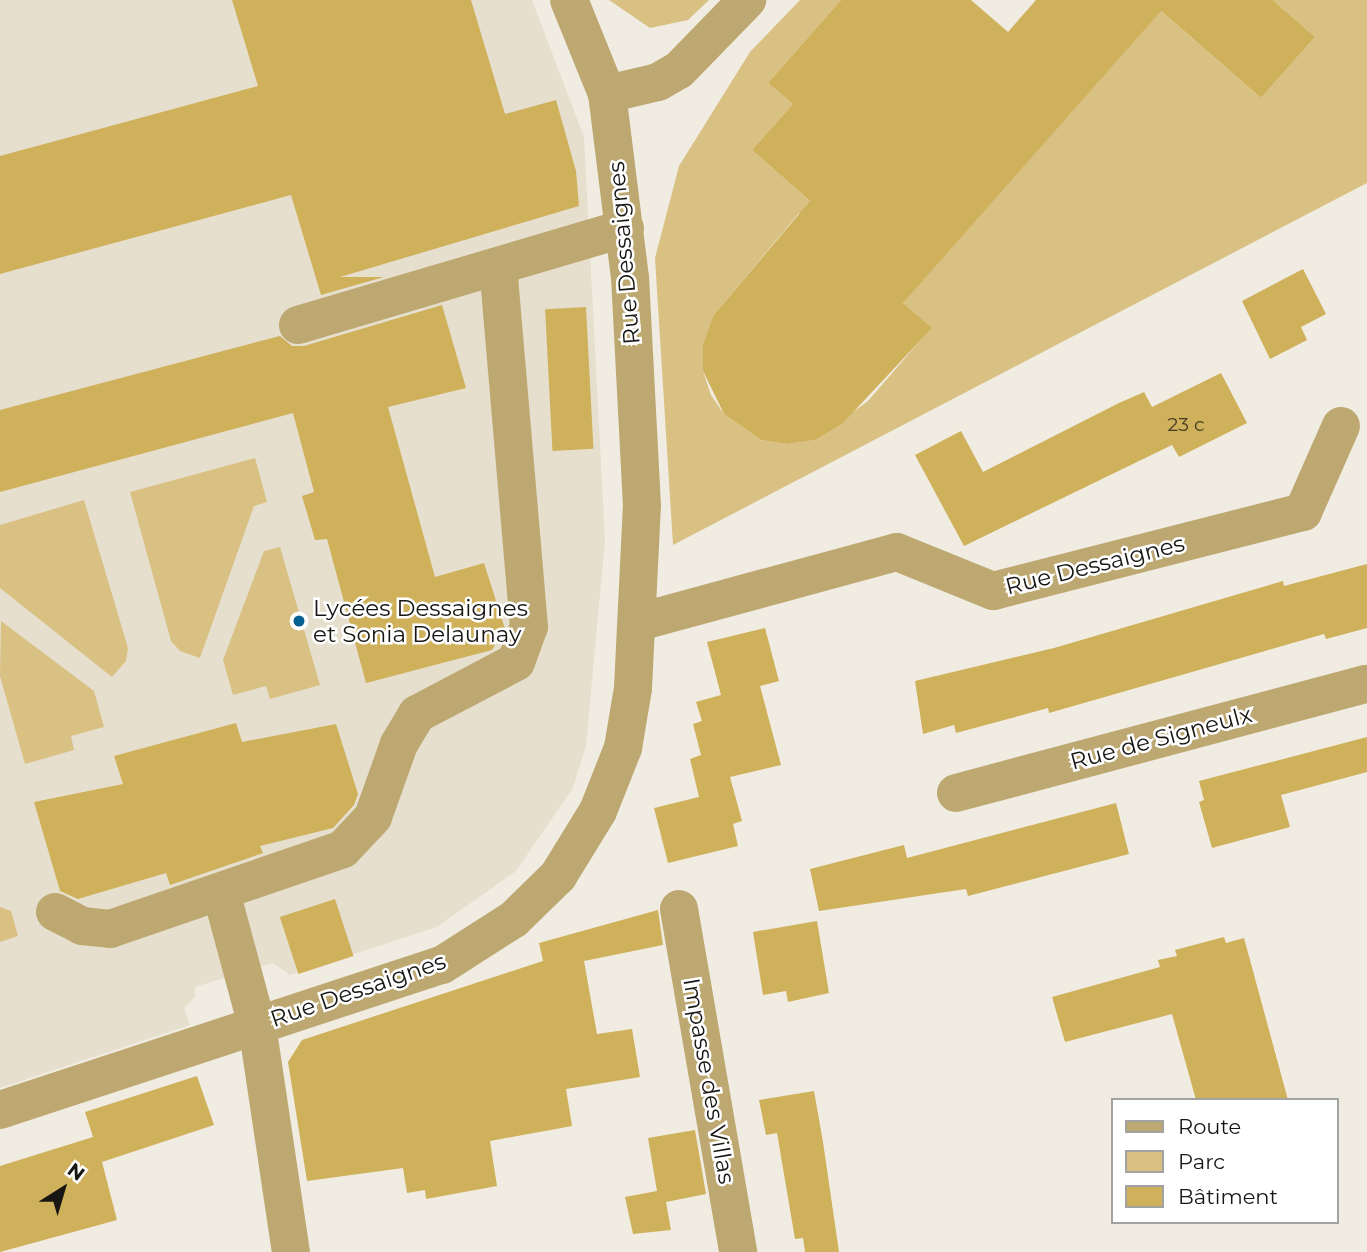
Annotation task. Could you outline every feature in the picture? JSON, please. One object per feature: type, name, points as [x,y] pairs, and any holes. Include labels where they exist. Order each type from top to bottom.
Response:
[{"type":"street","name":"Rue Dessaignes","points":[[290,1252],[257,1025],[442,965],[514,919],[558,876],[598,811],[623,748],[639,622],[642,506],[625,228],[607,94],[569,0]]},
{"type":"street","points":[[607,94],[658,82],[679,70],[747,0]]},
{"type":"street","points":[[298,325],[498,268],[625,228]]},
{"type":"street","points":[[55,912],[82,926],[110,929],[221,892],[354,841],[373,817],[399,744],[417,714],[433,702],[509,669],[526,646],[498,268]]},
{"type":"street","name":"Rue Dessaignes","points":[[639,622],[897,552],[993,591],[1303,512],[1341,426]]},
{"type":"street","name":"Rue de Signeulx","points":[[956,793],[1367,684]]},
{"type":"street","points":[[0,1111],[257,1025],[221,892]]},
{"type":"street","name":"Impasse des Villas","points":[[679,909],[738,1252]]},
{"type":"shaded area","name":"Lycées Dessaignes et Sonia Delaunay","points":[[0,0],[532,0],[584,137],[605,540],[586,746],[573,788],[516,871],[437,927],[290,975],[273,963],[195,987],[195,997],[184,1008],[190,1025],[0,1088]]},
{"type":"green space","points":[[609,0],[709,0],[688,20],[650,28]]},
{"type":"green space","points":[[800,0],[841,0],[768,83],[793,104],[752,150],[837,225],[799,213],[713,316],[703,344],[703,371],[711,395],[724,414],[761,440],[787,444],[815,440],[868,401],[931,328],[903,303],[1148,0],[1261,98],[1315,37],[1273,0],[1367,0],[1367,183],[673,545],[655,258],[679,166],[750,52]]},
{"type":"green space","points":[[255,458],[267,502],[254,506],[200,658],[180,651],[171,641],[130,492]]},
{"type":"green space","points":[[84,500],[128,648],[126,661],[112,677],[0,588],[0,525]]},
{"type":"green space","points":[[280,547],[320,685],[270,699],[266,686],[233,695],[223,660],[264,551]]},
{"type":"green space","points":[[1,621],[94,691],[104,727],[71,736],[74,750],[25,764],[0,676]]},
{"type":"green space","points":[[0,907],[11,911],[18,936],[0,942]]},
{"type":"building","points":[[232,0],[471,0],[505,114],[556,100],[576,171],[579,206],[340,277],[384,277],[321,295],[291,195],[0,274],[0,156],[258,86]]},
{"type":"building","points":[[841,0],[971,0],[1008,32],[1036,0],[1273,0],[1315,37],[1261,98],[1161,11],[903,303],[932,328],[843,423],[815,440],[787,444],[761,440],[724,414],[703,371],[703,344],[713,316],[810,201],[752,150],[793,104],[768,83]]},
{"type":"building","points":[[1303,269],[1326,314],[1301,327],[1307,340],[1270,359],[1242,301]]},
{"type":"building","points":[[442,305],[466,388],[388,407],[435,577],[484,563],[505,629],[492,650],[366,683],[327,539],[315,540],[302,496],[314,492],[293,413],[0,492],[0,410],[280,336],[292,346],[304,346]]},
{"type":"building","points":[[586,307],[593,449],[552,451],[545,309]]},
{"type":"building","points":[[1221,373],[1247,423],[1179,457],[1172,445],[964,546],[915,455],[961,431],[983,472],[1144,392],[1152,407]]},
{"type":"building","points":[[1367,564],[1367,628],[1326,639],[1324,634],[1049,713],[1048,708],[956,733],[954,725],[923,734],[915,681],[1054,648],[1283,581],[1284,586]]},
{"type":"building","points":[[765,628],[779,681],[760,686],[781,765],[730,777],[742,821],[733,824],[738,846],[668,863],[654,808],[699,797],[690,759],[701,755],[693,724],[702,721],[696,702],[721,695],[707,642]]},
{"type":"building","points":[[236,723],[242,742],[336,724],[358,794],[354,805],[333,828],[260,846],[263,853],[170,885],[166,873],[78,899],[60,891],[34,802],[123,784],[114,756]]},
{"type":"building","points":[[1367,737],[1367,772],[1281,795],[1290,827],[1212,848],[1199,802],[1204,800],[1199,781]]},
{"type":"building","points":[[1116,803],[1129,854],[968,896],[966,889],[819,911],[810,869],[904,845],[907,858]]},
{"type":"building","points":[[335,899],[354,956],[298,974],[280,917]]},
{"type":"building","points":[[658,910],[663,945],[584,961],[597,1034],[632,1029],[640,1077],[566,1089],[572,1126],[490,1141],[497,1186],[426,1199],[425,1190],[407,1193],[403,1168],[307,1181],[288,1062],[302,1040],[543,961],[539,943]]},
{"type":"building","points":[[817,921],[829,993],[788,1002],[786,991],[763,995],[753,932]]},
{"type":"building","points":[[1224,937],[1226,943],[1244,938],[1287,1098],[1195,1098],[1172,1014],[1065,1042],[1052,997],[1160,967],[1158,960],[1177,956],[1175,950]]},
{"type":"building","points":[[197,1076],[214,1125],[102,1162],[117,1220],[0,1252],[0,1166],[93,1137],[85,1112]]},
{"type":"building","points":[[814,1091],[839,1252],[805,1252],[803,1238],[795,1239],[777,1133],[766,1135],[759,1100]]},
{"type":"building","points":[[695,1130],[706,1194],[666,1202],[671,1230],[633,1234],[625,1197],[657,1191],[648,1138]]},
{"type":"place","name":"Lycées Dessaignes et Sonia Delaunay","points":[[299,621]]}]
